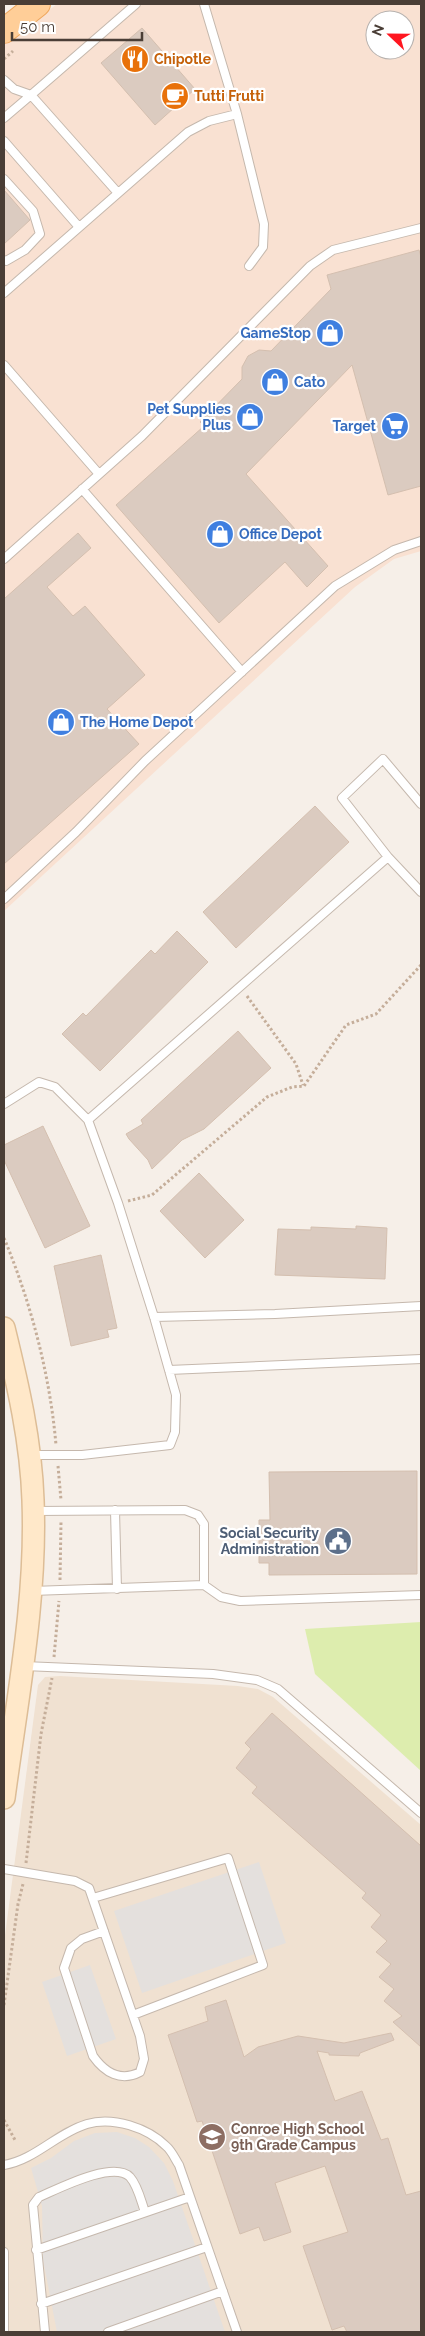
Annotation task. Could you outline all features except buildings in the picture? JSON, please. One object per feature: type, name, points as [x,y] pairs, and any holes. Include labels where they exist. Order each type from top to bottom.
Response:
[{"type":"main road","points":[[8,41],[38,4]]},
{"type":"street","points":[[4,1328],[27,1431],[33,1511],[30,1591],[4,1798]]},
{"type":"lane","points":[[4,118],[136,4]]},
{"type":"lane","points":[[204,4],[237,114],[264,224],[262,247],[249,266]]},
{"type":"lane","points":[[4,80],[14,89],[31,96],[118,193]]},
{"type":"lane","points":[[4,293],[188,132],[209,122],[237,114]]},
{"type":"lane","points":[[4,141],[79,227]]},
{"type":"lane","points":[[4,179],[33,211],[40,234],[25,250],[6,261],[4,260]]},
{"type":"lane","points":[[4,559],[142,436],[310,266],[333,250],[421,228]]},
{"type":"lane","points":[[4,365],[99,474]]},
{"type":"lane","points":[[82,489],[242,672]]},
{"type":"lane","points":[[4,899],[76,832],[145,761],[335,586],[394,550],[421,540]]},
{"type":"lane","points":[[421,804],[382,759],[342,798],[388,857],[421,892]]},
{"type":"lane","points":[[88,1120],[388,857]]},
{"type":"lane","points":[[4,1104],[39,1082],[55,1087],[88,1120],[118,1204],[154,1317],[176,1395],[176,1432],[170,1445],[82,1455],[29,1455]]},
{"type":"lane","points":[[154,1317],[275,1314],[421,1306]]},
{"type":"lane","points":[[169,1370],[421,1359]]},
{"type":"lane","points":[[115,1510],[117,1589]]},
{"type":"lane","points":[[33,1511],[185,1510],[198,1515],[204,1524],[204,1585]]},
{"type":"lane","points":[[30,1591],[204,1585],[221,1597],[240,1601],[421,1595]]},
{"type":"lane","points":[[22,1666],[213,1674],[257,1680],[278,1689],[421,1814]]},
{"type":"lane","points":[[93,1898],[228,1858],[263,1965],[133,2015]]},
{"type":"lane","points":[[4,1869],[75,1880],[89,1888],[93,1898],[133,2015],[144,2059],[140,2072],[131,2077],[116,2076],[100,2066],[93,2056],[64,1968],[70,1948],[82,1939],[104,1931]]},
{"type":"lane","points":[[4,2165],[36,2153],[88,2124],[128,2125],[157,2138],[168,2148],[179,2166],[237,2332]]},
{"type":"lane","points":[[45,2332],[32,2205],[38,2197],[104,2171],[120,2171],[129,2176],[136,2186],[145,2212]]},
{"type":"lane","points":[[36,2250],[190,2197]]},
{"type":"lane","points":[[41,2304],[207,2247]]},
{"type":"lane","points":[[4,2252],[4,2332]]},
{"type":"lane","points":[[108,2332],[223,2291]]},
{"type":"path","points":[[4,59],[8,41]]},
{"type":"path","points":[[304,1086],[346,1025],[376,1014],[421,965]]},
{"type":"path","points":[[240,987],[296,1064],[304,1086]]},
{"type":"path","points":[[118,1204],[152,1195],[267,1097],[292,1087],[304,1086]]},
{"type":"path","points":[[4,2120],[15,2140]]},
{"type":"shaded area","points":[[57,4],[421,4],[421,551],[394,559],[355,587],[4,911],[4,45]]},
{"type":"shaded area","name":"Conroe High School 9th Grade Campus","points":[[60,1676],[238,1686],[258,1689],[273,1697],[421,1825],[421,2332],[4,2332],[4,1943],[38,1685],[45,1677]]},
{"type":"shaded area","points":[[259,1862],[286,1943],[142,1993],[114,1911]]},
{"type":"shaded area","points":[[90,1965],[116,2039],[67,2056],[42,1982]]},
{"type":"shaded area","points":[[117,2132],[135,2138],[149,2147],[164,2163],[173,2181],[225,2332],[57,2332],[43,2260],[42,2206],[31,2168],[51,2158],[74,2141],[95,2133]]},
{"type":"green space","points":[[421,1622],[421,1771],[315,1674],[305,1629]]},
{"type":"place","name":"Chipotle","points":[[135,59]]},
{"type":"place","name":"Tutti Frutti","points":[[175,96]]},
{"type":"place","name":"GameStop","points":[[330,333]]},
{"type":"place","name":"Cato","points":[[275,382]]},
{"type":"place","name":"Pet Supplies Plus","points":[[250,417]]},
{"type":"place","name":"Target","points":[[395,426]]},
{"type":"place","name":"Office Depot","points":[[220,534]]},
{"type":"place","name":"The Home Depot","points":[[61,722]]},
{"type":"place","name":"Social Security Administration","points":[[338,1541]]},
{"type":"place","name":"Conroe High School 9th Grade Campus","points":[[212,2137]]}]
